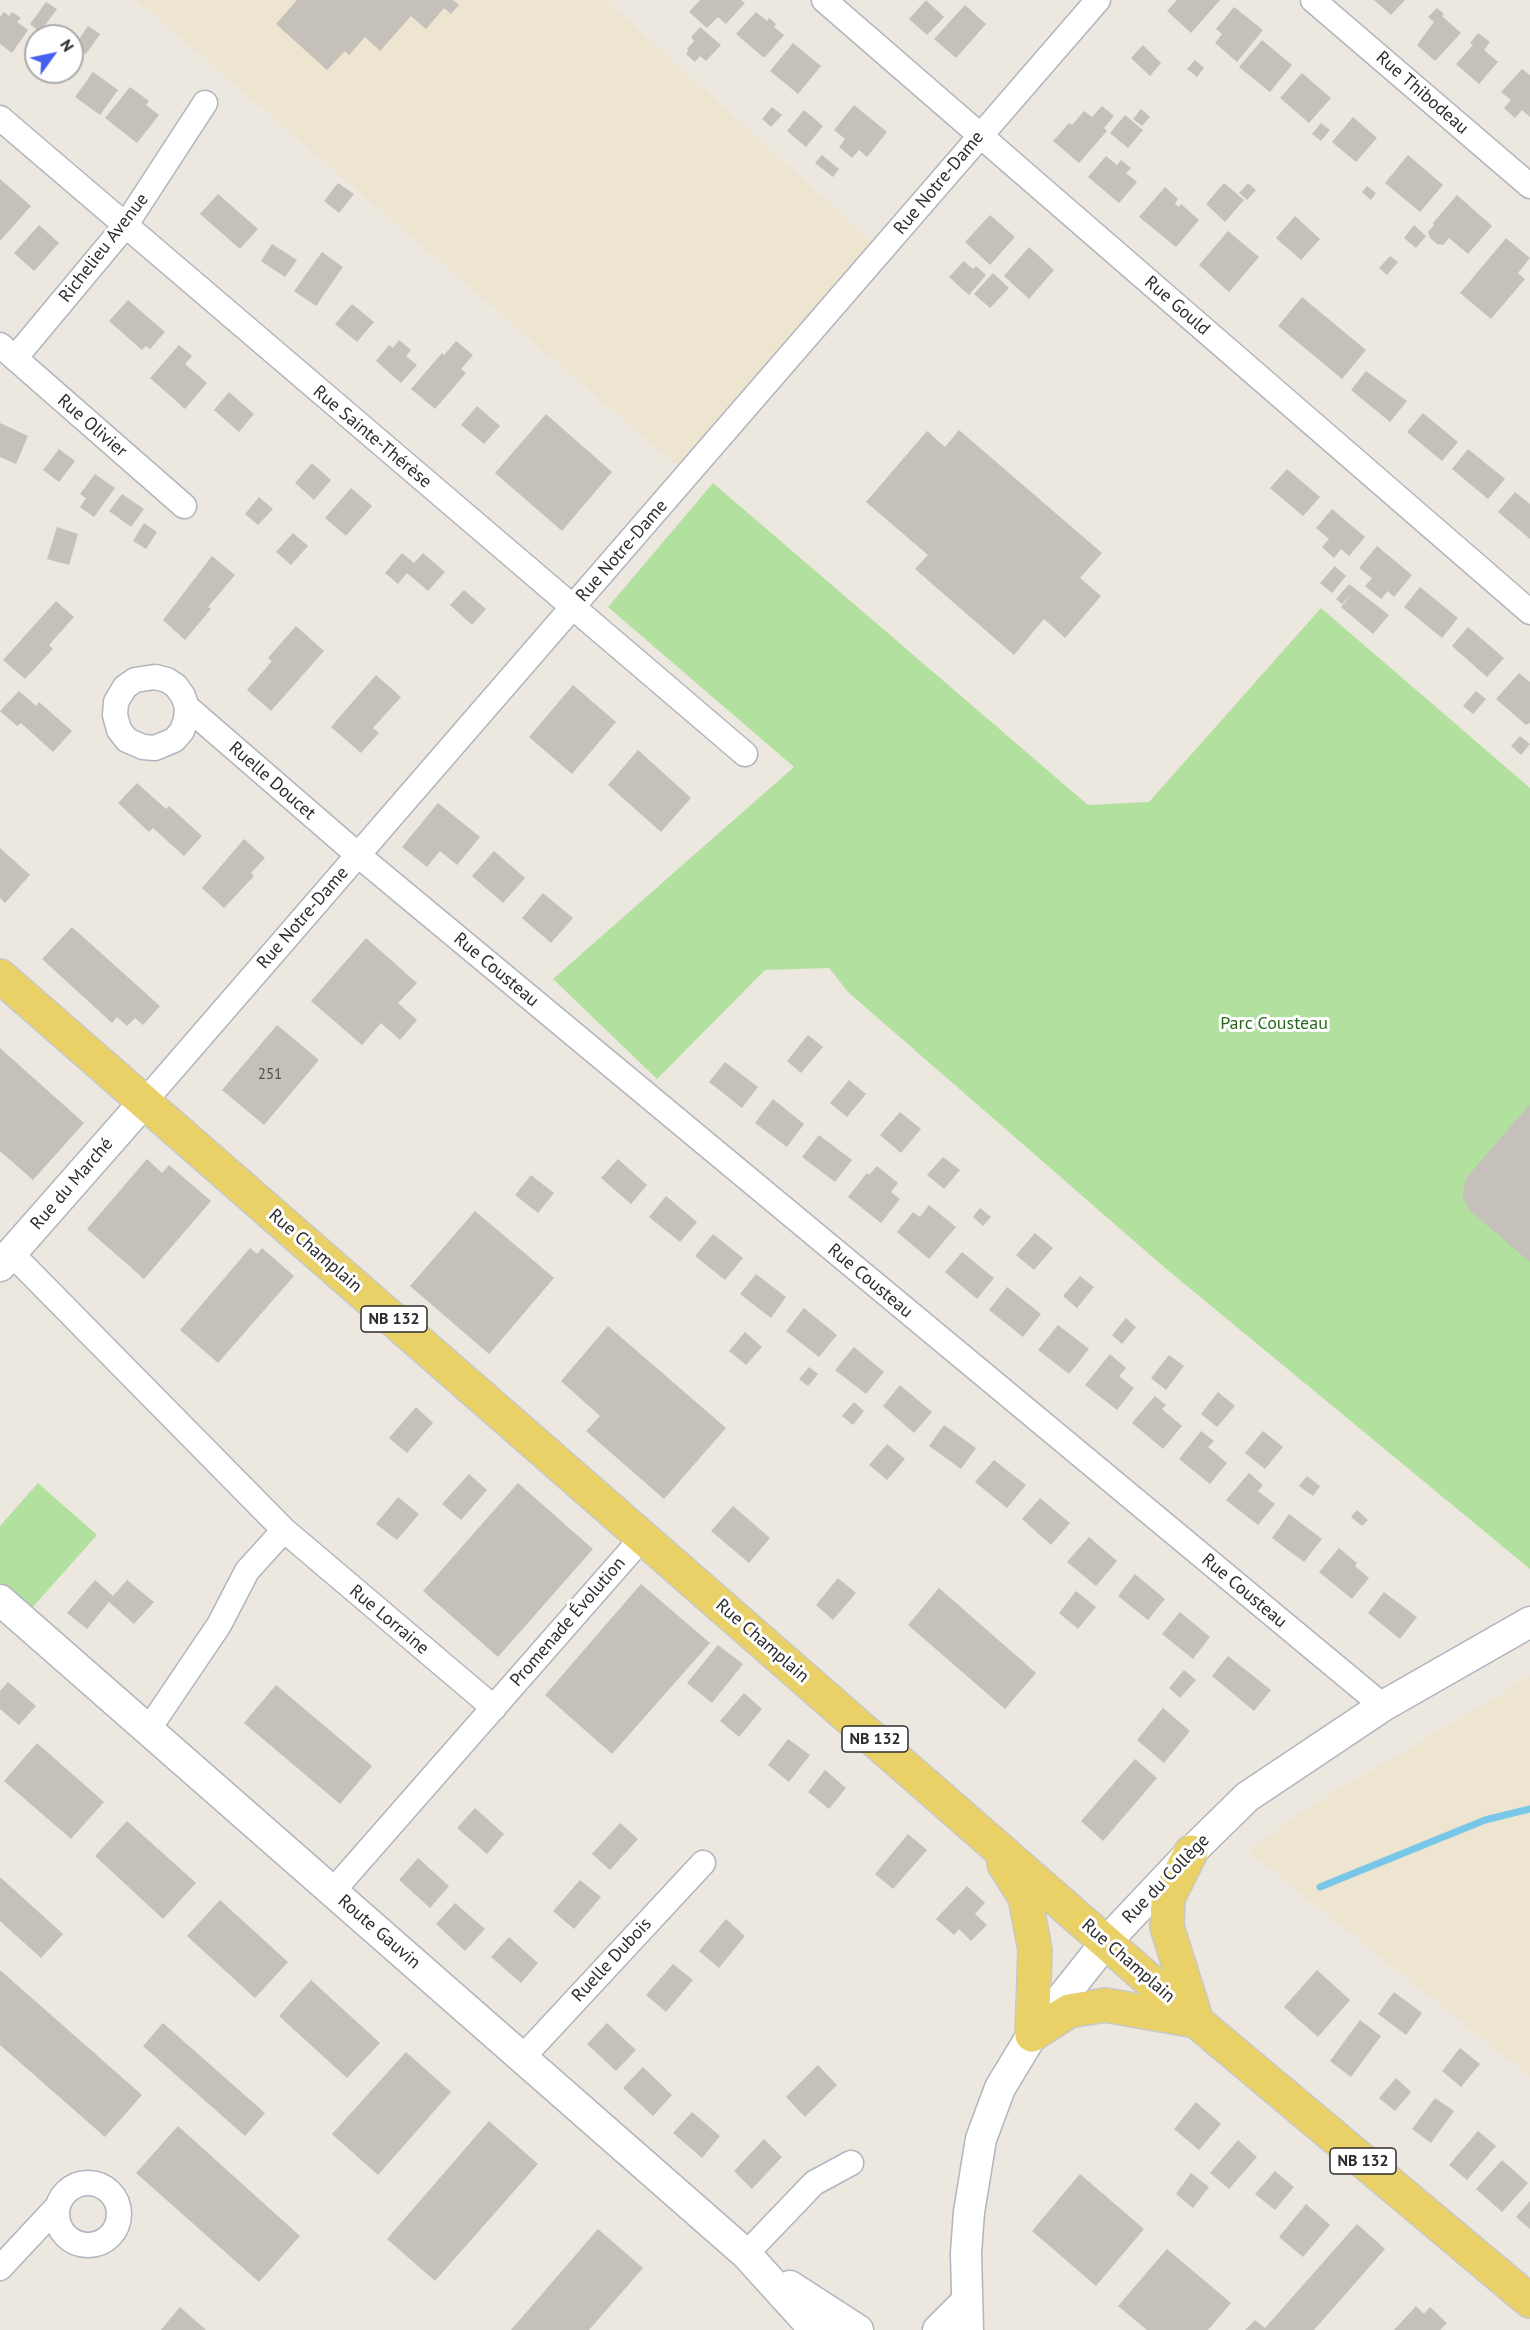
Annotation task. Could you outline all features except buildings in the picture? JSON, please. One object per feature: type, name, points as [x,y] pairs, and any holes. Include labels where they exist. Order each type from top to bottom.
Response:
[{"type":"main road","name":"Rue Champlain","points":[[0,976],[1196,2021],[1530,2301]]},
{"type":"main road","points":[[989,1839],[1024,1897],[1035,1950],[1032,2035]]},
{"type":"main road","points":[[1032,2035],[1069,2011],[1105,2005],[1196,2021],[1167,1927],[1168,1898],[1191,1852]]},
{"type":"street","name":"Rue Gould","points":[[824,0],[1530,612]]},
{"type":"street","name":"Rue Notre-Dame","points":[[145,1101],[1098,0]]},
{"type":"street","name":"Rue Thibodeau","points":[[1313,0],[1530,186]]},
{"type":"street","name":"Richelieu Avenue","points":[[8,352],[125,226],[205,103]]},
{"type":"street","name":"Rue Sainte-Thérèse","points":[[0,118],[745,754]]},
{"type":"street","name":"Rue Olivier","points":[[8,352],[184,506]]},
{"type":"street","name":"Ruelle Doucet","points":[[187,707],[358,855]]},
{"type":"street","name":"Rue Cousteau","points":[[358,855],[1383,1706]]},
{"type":"street","name":"Rue du Marché","points":[[5,1260],[145,1101]]},
{"type":"street","name":"Rue Lorraine","points":[[5,1260],[284,1530],[494,1708]]},
{"type":"street","points":[[148,1730],[219,1624],[247,1571],[284,1530]]},
{"type":"street","name":"Promenade Évolution","points":[[494,1708],[643,1537]]},
{"type":"street","name":"Route Gauvin","points":[[0,1600],[751,2259],[814,2330]]},
{"type":"street","name":"Rue du Collège","points":[[968,2330],[969,2212],[981,2139],[1000,2088],[1032,2035],[1107,1941],[1191,1852],[1247,1797],[1383,1706],[1530,1622]]},
{"type":"street","points":[[333,1892],[494,1708]]},
{"type":"street","name":"Ruelle Dubois","points":[[522,2058],[703,1863]]},
{"type":"street","points":[[751,2259],[814,2183],[851,2163]]},
{"type":"street","points":[[0,2268],[57,2207]]},
{"type":"street","name":"Route Gauvin","points":[[751,2259],[858,2330]]},
{"type":"street","points":[[938,2330],[967,2301]]},
{"type":"shaded area","points":[[137,0],[605,0],[882,251],[688,475]]},
{"type":"shaded area","points":[[1530,1677],[1530,2076],[1248,1851],[1301,1812]]},
{"type":"green space","name":"Parc Cousteau","points":[[713,483],[1088,805],[1149,802],[1321,608],[1530,788],[1530,1569],[1164,1267],[848,992],[829,968],[765,970],[657,1079],[553,979],[794,767],[608,607]]},
{"type":"green space","points":[[38,1483],[97,1535],[31,1609],[0,1582],[0,1526]]},
{"type":"waterway","points":[[1320,1887],[1485,1820],[1530,1809]]}]
